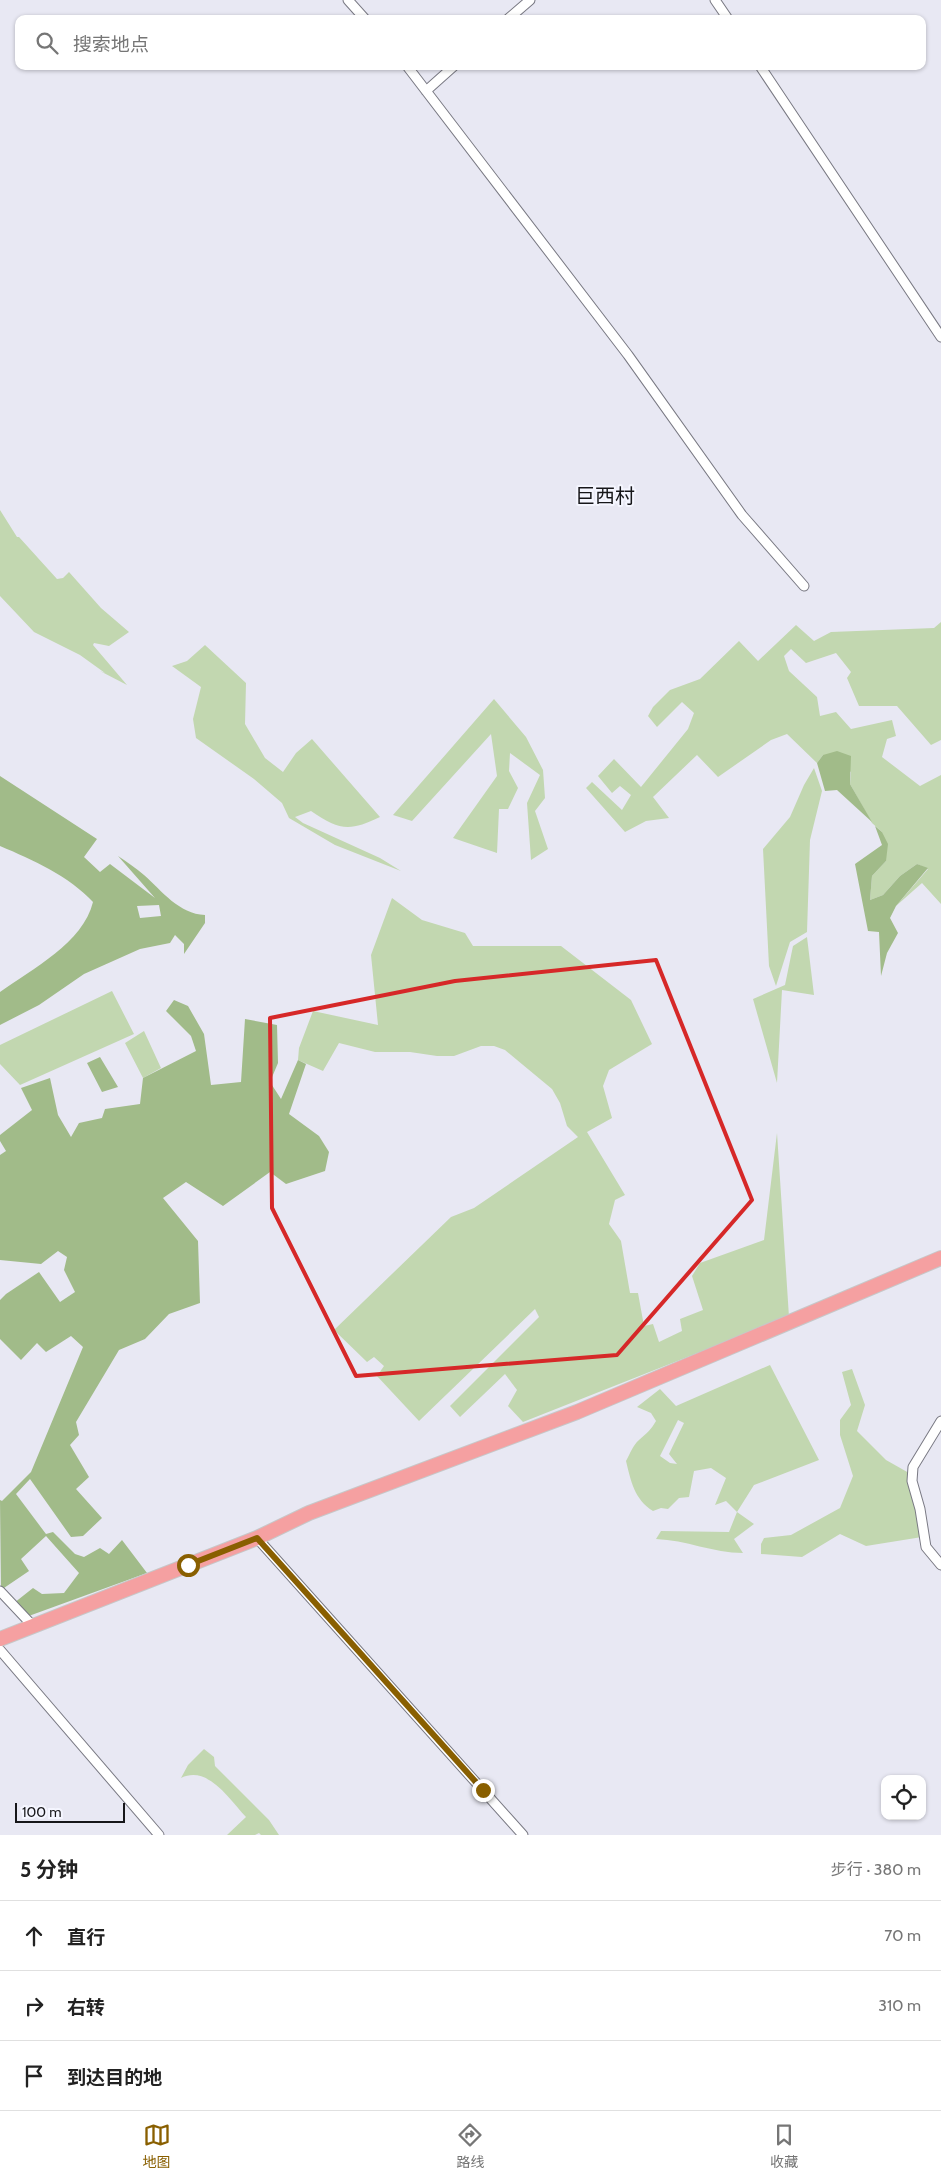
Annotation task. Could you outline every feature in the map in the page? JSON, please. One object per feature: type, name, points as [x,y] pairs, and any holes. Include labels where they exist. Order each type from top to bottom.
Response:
[{"type":"main road","points":[[0,1639],[257,1538],[309,1513],[577,1412],[941,1258]]},
{"type":"street","points":[[348,0],[361,15]]},
{"type":"street","points":[[513,15],[530,0]]},
{"type":"street","points":[[715,0],[725,15]]},
{"type":"street","points":[[410,70],[628,355],[742,515],[804,586]]},
{"type":"street","points":[[426,91],[450,70]]},
{"type":"street","points":[[763,70],[941,338]]},
{"type":"street","points":[[941,1422],[913,1467],[912,1481],[921,1516],[926,1547],[941,1565]]},
{"type":"street","points":[[257,1538],[523,1835]]},
{"type":"street","points":[[0,1591],[32,1625]]},
{"type":"street","points":[[0,1650],[159,1835]]},
{"type":"highlighted area","points":[[656,960],[752,1200],[617,1355],[356,1376],[272,1208],[270,1018],[455,981]]},
{"type":"green space","points":[[0,510],[17,537],[57,579],[63,578],[69,572],[101,608],[129,632],[109,646],[94,643],[93,645],[127,685],[100,671],[105,673],[80,655],[34,632],[0,596]]},
{"type":"green space","points":[[941,622],[941,740],[931,745],[897,706],[859,706],[847,678],[851,672],[836,653],[806,663],[791,649],[784,656],[789,671],[817,697],[820,716],[836,712],[851,729],[892,720],[896,736],[887,739],[882,757],[920,786],[941,775],[941,904],[922,883],[896,906],[928,869],[917,864],[900,876],[883,895],[870,900],[872,876],[886,861],[882,832],[872,823],[850,784],[851,772],[823,755],[817,763],[787,734],[771,740],[718,777],[697,755],[653,797],[669,818],[646,821],[625,832],[586,788],[592,782],[622,810],[631,795],[620,786],[612,793],[598,776],[614,759],[641,787],[688,729],[694,713],[682,702],[657,727],[648,716],[653,707],[670,690],[700,679],[739,641],[758,661],[796,625],[814,641],[831,632],[934,628]]},
{"type":"green space","points":[[205,645],[246,683],[245,724],[265,758],[283,772],[296,753],[312,739],[380,817],[360,825],[344,827],[329,822],[311,811],[295,817],[303,823],[380,858],[401,871],[335,845],[289,818],[282,803],[254,779],[196,738],[193,719],[201,687],[172,666],[187,661]]},
{"type":"green space","points":[[494,699],[526,737],[543,770],[545,798],[535,811],[548,849],[531,860],[527,803],[540,775],[510,753],[509,771],[518,788],[508,809],[499,809],[497,853],[453,838],[497,776],[491,734],[412,821],[393,815]]},
{"type":"green space","points":[[837,751],[851,756],[850,784],[872,822],[837,790],[825,791],[817,763],[823,755]]},
{"type":"green space","points":[[814,768],[822,791],[810,840],[807,932],[790,942],[776,986],[769,966],[763,849],[790,817],[804,785]]},
{"type":"green space","points":[[0,776],[97,839],[84,857],[100,872],[110,864],[155,898],[118,856],[141,872],[179,906],[187,911],[205,915],[205,923],[184,954],[184,944],[175,935],[170,943],[140,949],[84,974],[39,1005],[0,1025],[0,992],[55,954],[68,942],[79,930],[93,902],[62,877],[38,863],[0,846]],"holes":[[[159,905],[161,916],[140,918],[137,906]]]},
{"type":"green space","points":[[875,826],[882,832],[888,844],[886,861],[872,876],[870,900],[883,895],[900,876],[917,864],[928,868],[896,906],[890,918],[898,933],[887,953],[881,976],[879,932],[868,931],[855,864],[882,845]]},
{"type":"green space","points":[[392,898],[422,920],[465,933],[473,946],[561,946],[631,1000],[652,1044],[609,1070],[603,1086],[612,1118],[587,1132],[625,1195],[615,1200],[609,1224],[621,1241],[630,1293],[638,1293],[644,1326],[653,1324],[659,1342],[682,1331],[680,1319],[703,1310],[692,1276],[700,1263],[764,1240],[777,1133],[789,1317],[523,1422],[508,1406],[517,1390],[505,1374],[460,1417],[450,1406],[539,1317],[535,1309],[419,1421],[377,1376],[384,1366],[374,1357],[367,1362],[334,1330],[451,1217],[474,1208],[578,1137],[567,1126],[560,1103],[552,1089],[505,1050],[494,1046],[481,1046],[454,1056],[437,1056],[410,1052],[375,1052],[339,1043],[323,1071],[298,1060],[299,1048],[313,1011],[378,1025],[371,955]]},
{"type":"green space","points":[[807,937],[814,995],[782,990],[777,1083],[753,999],[785,985],[793,946]]},
{"type":"green space","points":[[112,991],[134,1034],[20,1085],[0,1064],[0,1045]]},
{"type":"green space","points":[[174,1000],[188,1006],[204,1034],[211,1085],[241,1082],[245,1019],[277,1025],[278,1063],[270,1082],[281,1099],[298,1060],[306,1064],[289,1114],[319,1136],[329,1152],[325,1171],[286,1184],[270,1172],[223,1206],[186,1182],[163,1198],[198,1241],[200,1303],[169,1314],[145,1339],[119,1350],[76,1422],[79,1435],[70,1445],[89,1477],[76,1489],[102,1518],[83,1536],[71,1537],[30,1479],[16,1494],[46,1534],[53,1532],[75,1554],[84,1557],[100,1548],[109,1554],[122,1540],[147,1573],[26,1617],[14,1603],[33,1588],[42,1594],[64,1593],[79,1573],[46,1536],[21,1559],[29,1571],[1,1590],[0,1500],[2,1501],[31,1472],[83,1347],[71,1336],[46,1352],[37,1343],[21,1360],[0,1339],[0,1300],[39,1272],[60,1302],[75,1292],[64,1270],[67,1257],[58,1251],[41,1264],[0,1260],[0,1155],[6,1151],[0,1141],[0,1135],[32,1110],[21,1088],[50,1078],[58,1115],[71,1137],[79,1123],[102,1118],[105,1109],[140,1104],[143,1078],[196,1051],[191,1036],[166,1011]]},
{"type":"green space","points":[[144,1031],[161,1068],[143,1078],[125,1043]]},
{"type":"green space","points":[[100,1057],[118,1087],[102,1092],[87,1063]]},
{"type":"green space","points":[[770,1365],[819,1460],[754,1485],[737,1512],[726,1501],[715,1505],[726,1478],[711,1468],[694,1471],[689,1497],[679,1498],[668,1509],[661,1508],[653,1511],[637,1495],[626,1461],[635,1444],[649,1431],[656,1421],[651,1413],[637,1407],[660,1389],[676,1406]],"holes":[[[678,1420],[684,1423],[669,1454],[677,1464],[670,1463],[660,1456]]]},
{"type":"green space","points":[[852,1369],[865,1405],[857,1431],[886,1460],[909,1473],[922,1537],[866,1546],[840,1534],[802,1557],[761,1554],[761,1544],[764,1538],[791,1535],[840,1508],[853,1476],[840,1435],[840,1420],[851,1405],[842,1372]]},
{"type":"green space","points":[[737,1512],[754,1524],[734,1539],[743,1553],[721,1551],[656,1539],[661,1531],[729,1532]]},
{"type":"green space","points":[[204,1749],[214,1757],[215,1766],[269,1820],[279,1835],[261,1835],[259,1833],[255,1835],[227,1835],[246,1817],[225,1793],[209,1780],[191,1775],[181,1778],[188,1765]]},
{"type":"district","name":"巨西村","points":[[605,496]]},
{"type":"route","points":[[188,1565],[257,1538],[483,1790]]}]
